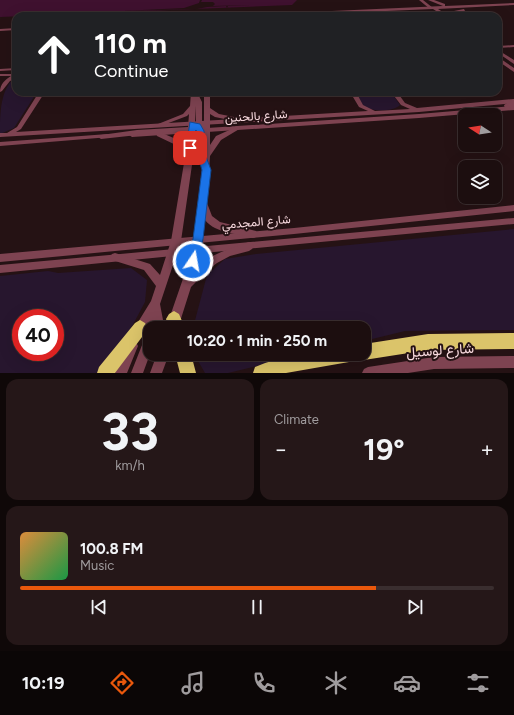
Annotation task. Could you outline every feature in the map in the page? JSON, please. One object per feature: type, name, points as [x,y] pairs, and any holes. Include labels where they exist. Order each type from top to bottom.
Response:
[{"type":"highway","points":[[105,373],[143,337]]},
{"type":"highway","points":[[371,351],[428,342],[514,342]]},
{"type":"highway","points":[[185,361],[188,373]]},
{"type":"highway","points":[[261,373],[284,365],[308,361]]},
{"type":"street","points":[[398,12],[412,10],[422,5],[422,0],[441,12]]},
{"type":"street","points":[[430,0],[440,12]]},
{"type":"street","points":[[430,0],[442,5],[514,6]]},
{"type":"street","points":[[398,12],[501,5]]},
{"type":"street","points":[[437,9],[459,6]]},
{"type":"street","points":[[360,12],[437,9],[464,10],[514,6]]},
{"type":"street","points":[[437,9],[443,12]]},
{"type":"street","points":[[412,10],[421,12]]},
{"type":"street","points":[[455,12],[464,10]]},
{"type":"street","points":[[0,26],[12,25]]},
{"type":"street","points":[[0,30],[12,29]]},
{"type":"street","points":[[502,45],[513,48]]},
{"type":"street","points":[[502,47],[513,48]]},
{"type":"street","points":[[502,49],[513,48]]},
{"type":"street","points":[[512,61],[508,53],[513,48]]},
{"type":"street","points":[[502,53],[512,61]]},
{"type":"street","points":[[502,62],[514,70]]},
{"type":"street","points":[[0,70],[12,69]]},
{"type":"street","points":[[0,90],[4,77]]},
{"type":"street","points":[[7,135],[19,128],[39,96]]},
{"type":"street","points":[[175,321],[184,286],[196,250],[206,170],[207,157],[193,106],[194,96]]},
{"type":"street","points":[[196,96],[199,100],[200,151],[206,170]]},
{"type":"street","points":[[156,321],[155,304],[174,246],[189,158],[207,109],[206,96]]},
{"type":"street","points":[[355,96],[361,106],[376,112]]},
{"type":"street","points":[[397,96],[403,104],[419,110]]},
{"type":"street","name":"شارع بالحنين","points":[[0,144],[159,134],[244,121],[419,110],[514,102]]},
{"type":"street","points":[[399,111],[403,104]]},
{"type":"street","points":[[156,126],[185,115],[193,106]]},
{"type":"street","points":[[357,114],[361,110],[361,106]]},
{"type":"street","name":"شارع بالحنين","points":[[0,135],[156,126],[238,128],[419,116],[512,107]]},
{"type":"street","points":[[207,109],[217,116],[244,121]]},
{"type":"street","points":[[19,128],[27,134]]},
{"type":"street","points":[[101,137],[137,132],[199,128]]},
{"type":"street","points":[[207,157],[218,138],[238,128]]},
{"type":"street","points":[[159,134],[181,144],[189,158]]},
{"type":"street","points":[[203,203],[209,218],[213,222],[220,226],[243,230],[253,234]]},
{"type":"street","name":"شارع المجدمي","points":[[0,269],[115,257],[174,246],[198,239],[514,208]]},
{"type":"street","name":"شارع المجدمي","points":[[0,258],[174,246],[196,250],[514,221]]},
{"type":"street","points":[[184,286],[210,261],[229,252],[239,251],[249,246]]},
{"type":"street","points":[[115,257],[147,267],[161,285]]},
{"type":"street","points":[[121,373],[143,340]]},
{"type":"street","points":[[137,373],[143,351]]},
{"type":"street","points":[[156,373],[160,361]]},
{"type":"street","name":"شارع لوسيل","points":[[368,373],[434,363],[514,362]]},
{"type":"shaded area","points":[[0,0],[297,0],[292,5],[122,12],[12,12],[12,17],[0,17]]},
{"type":"shaded area","points":[[12,81],[12,96],[34,96],[14,128],[0,134],[2,102]]},
{"type":"shaded area","points":[[358,96],[394,96],[400,105],[393,109],[376,110],[367,108],[360,101]]},
{"type":"shaded area","points":[[514,229],[514,330],[405,331],[371,339],[371,321],[195,321],[207,275],[225,259],[256,254]]},
{"type":"shaded area","points":[[131,268],[147,280],[145,302],[129,332],[99,373],[0,373],[0,276],[48,271],[58,273]]},
{"type":"shaded area","points":[[198,361],[278,361],[228,373],[205,373]]},
{"type":"pier","points":[[200,0],[202,0],[201,2],[213,2],[215,4],[213,6],[251,5],[228,6],[227,8],[226,6],[197,9],[122,11],[184,8],[199,3]]},
{"type":"route","points":[[190,148],[192,124],[197,126],[200,131],[200,151],[206,170],[198,239],[193,261]]}]
